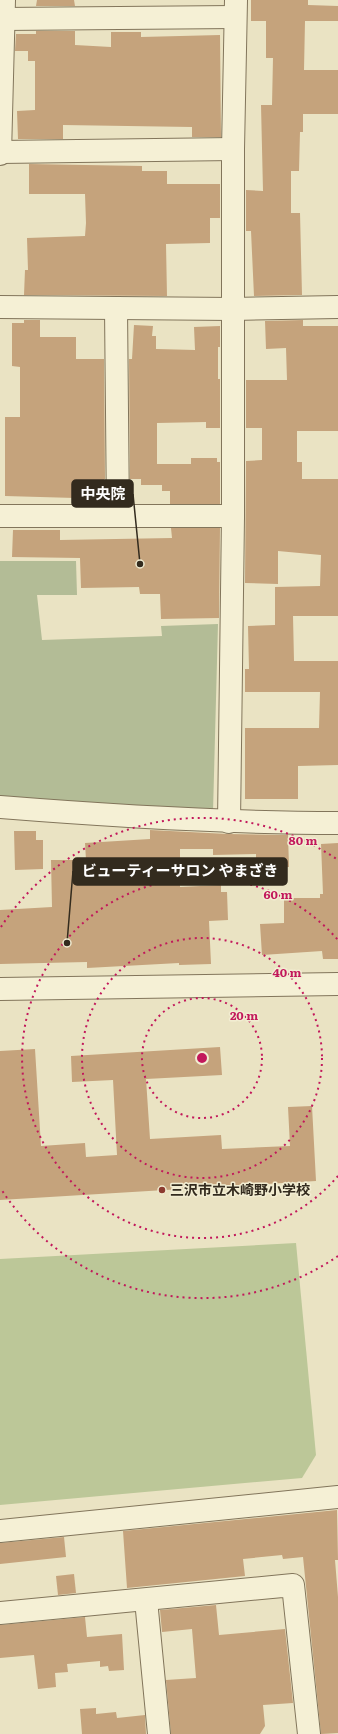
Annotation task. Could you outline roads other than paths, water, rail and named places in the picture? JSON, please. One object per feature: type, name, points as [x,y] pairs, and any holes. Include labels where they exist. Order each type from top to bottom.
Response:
[{"type":"street","points":[[229,822],[235,9],[3,10],[0,153],[233,149]]},
{"type":"street","points":[[0,307],[233,309],[338,307]]},
{"type":"street","points":[[116,308],[118,516]]},
{"type":"street","points":[[0,516],[232,516]]},
{"type":"street","points":[[0,806],[114,816],[229,822],[338,823]]},
{"type":"street","points":[[0,989],[338,984]]},
{"type":"street","points":[[0,1531],[338,1497]]},
{"type":"street","points":[[0,1613],[293,1585],[309,1734]]},
{"type":"street","points":[[146,1600],[159,1734]]},
{"type":"place","name":"中央院","points":[[140,564]]},
{"type":"place","name":"ビューティーサロン やまざき","points":[[67,943]]},
{"type":"place","name":"三沢市立木崎野小学校","points":[[162,1190]]}]
